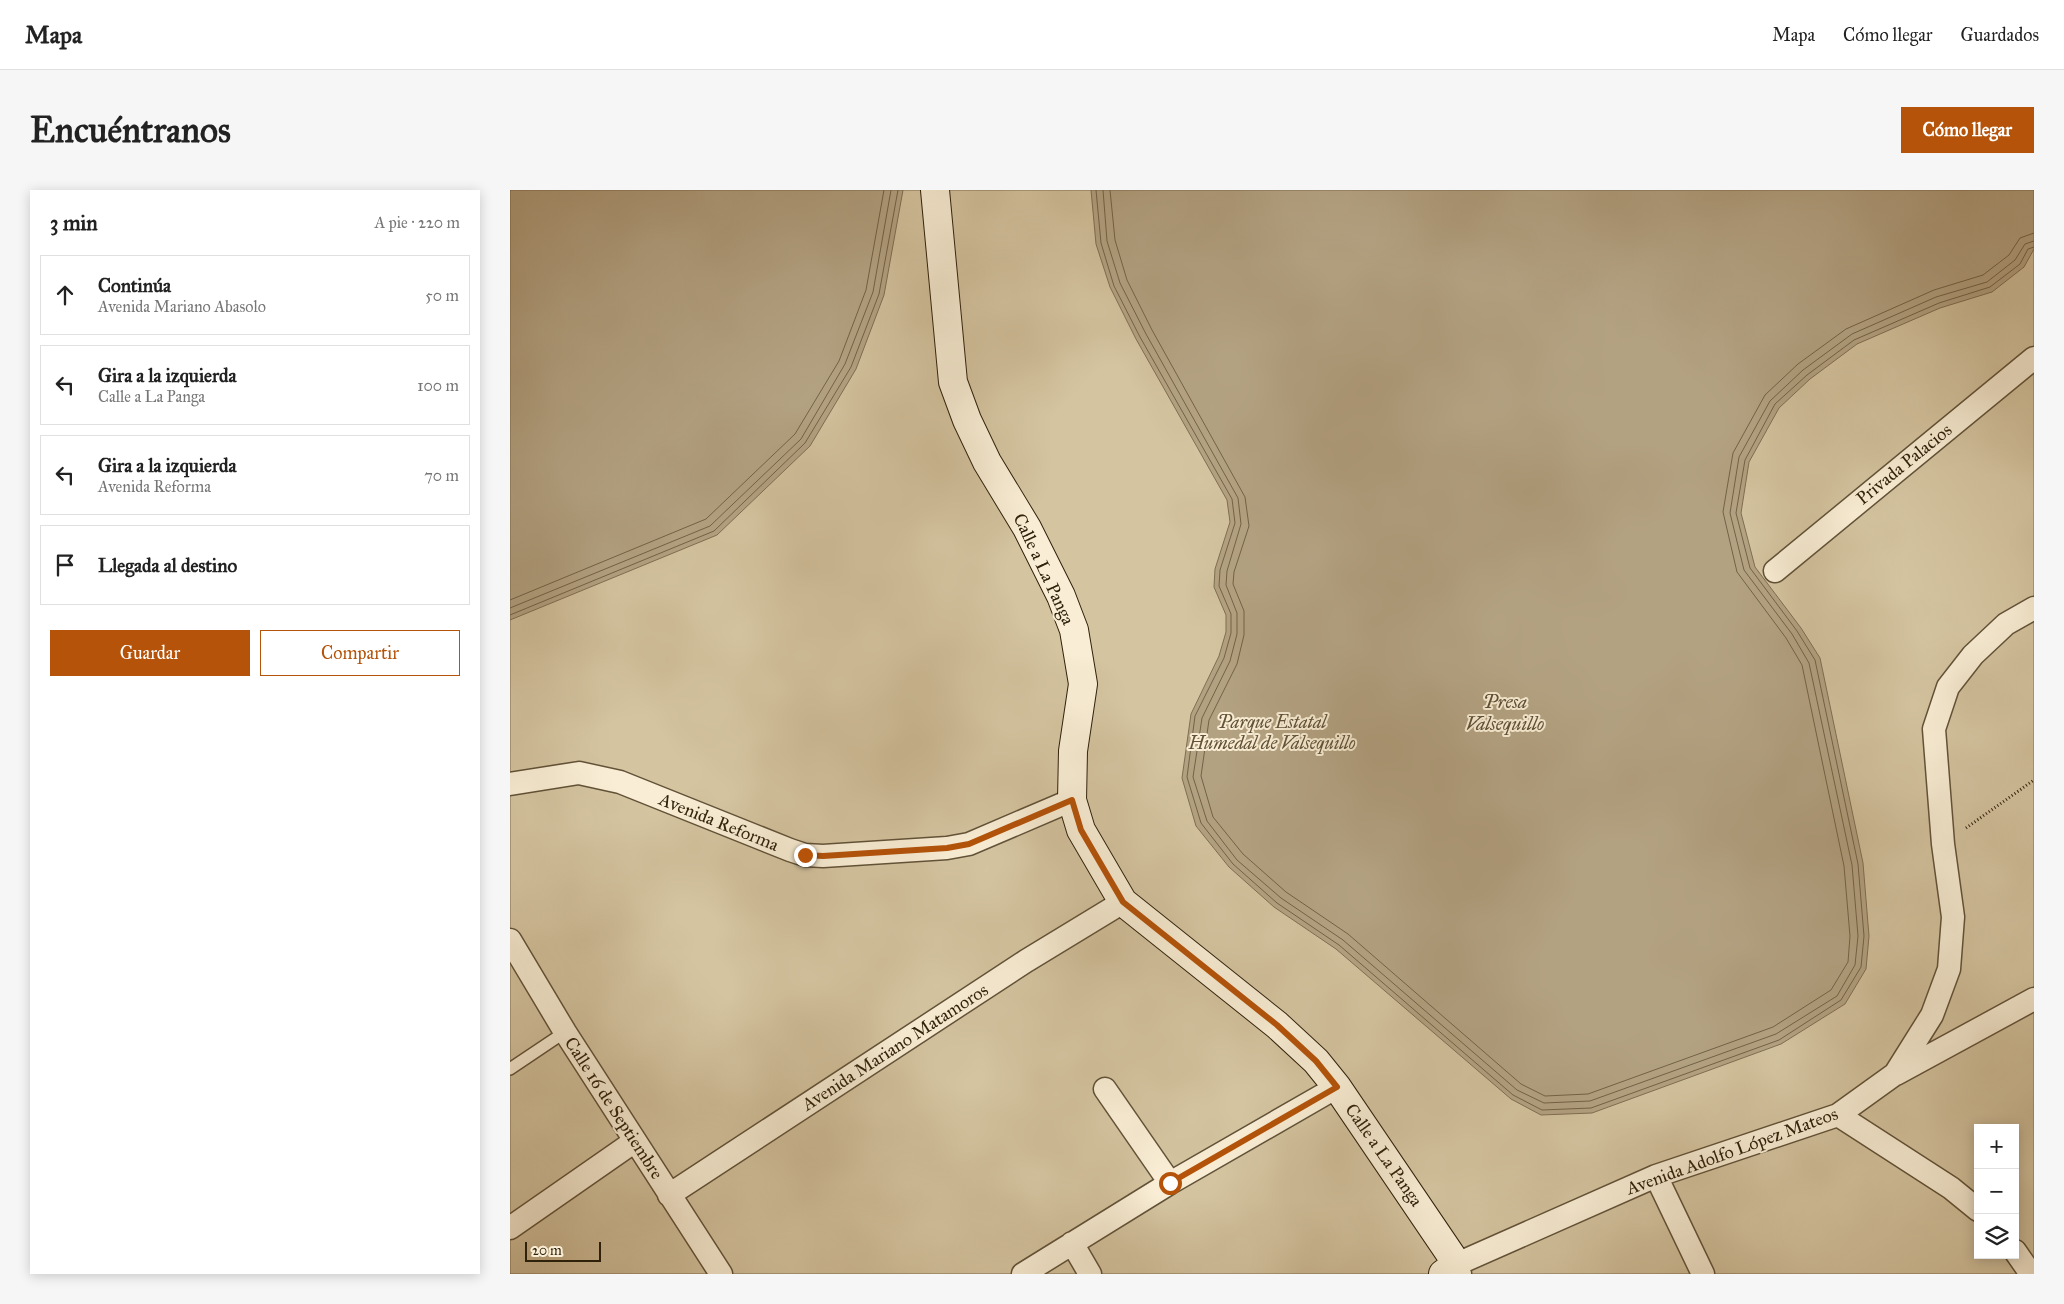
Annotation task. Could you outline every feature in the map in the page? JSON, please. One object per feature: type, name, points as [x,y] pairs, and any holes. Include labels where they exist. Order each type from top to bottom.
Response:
[{"type":"main road","name":"Calle a La Panga","points":[[935,190],[953,382],[967,420],[988,462],[1027,528],[1061,596],[1077,645],[1082,684],[1074,751],[1072,800],[1081,830],[1123,902],[1277,1025],[1316,1061],[1337,1087],[1453,1271]]},
{"type":"street","name":"Privada Palacios","points":[[1775,571],[2034,358]]},
{"type":"street","name":"Avenida Adolfo López Mateos","points":[[1453,1271],[1656,1176],[1838,1115],[1895,1074],[1932,1015],[1949,969],[1953,917],[1943,844],[1934,729],[1948,687],[1973,655],[2006,624],[2034,608]]},
{"type":"street","name":"Avenida Reforma","points":[[510,784],[579,773],[600,776],[620,782],[790,850],[805,855],[823,856],[947,848],[969,844],[1072,800]]},
{"type":"street","name":"Avenida Mariano Matamoros","points":[[669,1195],[1026,960],[1123,902]]},
{"type":"street","name":"Calle 16 de Septiembre","points":[[510,940],[565,1032],[721,1274]]},
{"type":"street","points":[[1895,1074],[2034,999]]},
{"type":"street","points":[[1024,1274],[1170,1183],[1337,1087]]},
{"type":"street","points":[[1105,1089],[1170,1183]]},
{"type":"street","points":[[1838,1115],[1951,1188],[1974,1207]]},
{"type":"street","points":[[510,1228],[635,1141]]},
{"type":"street","points":[[1656,1176],[1703,1274]]},
{"type":"street","points":[[1072,1243],[1090,1274]]},
{"type":"street","points":[[2019,1257],[2031,1274]]},
{"type":"lane","points":[[510,1068],[565,1032]]},
{"type":"path","points":[[1943,844],[2034,780]]},
{"type":"green space","name":"Parque Estatal Humedal de Valsequillo","points":[[510,190],[2034,190],[2034,1274],[510,1274]]},
{"type":"water","points":[[510,190],[903,190],[884,295],[856,369],[810,446],[717,535],[510,620]]},
{"type":"water","name":"Presa Valsequillo","points":[[1091,190],[2034,190],[2034,249],[2024,267],[1992,292],[1940,308],[1857,344],[1810,379],[1779,408],[1749,462],[1741,513],[1755,567],[1801,628],[1820,658],[1863,863],[1869,936],[1866,969],[1845,1004],[1781,1044],[1592,1113],[1541,1115],[1511,1099],[1336,949],[1274,907],[1229,867],[1196,826],[1182,778],[1191,714],[1219,656],[1226,632],[1226,615],[1214,587],[1215,569],[1230,522],[1227,500],[1136,339],[1110,287],[1096,244]]},
{"type":"route","points":[[805,855],[823,856],[947,848],[969,844],[1072,800],[1081,830],[1099,864],[1123,902],[1154,930],[1201,964],[1277,1025],[1316,1061],[1337,1087],[1170,1183]]}]
